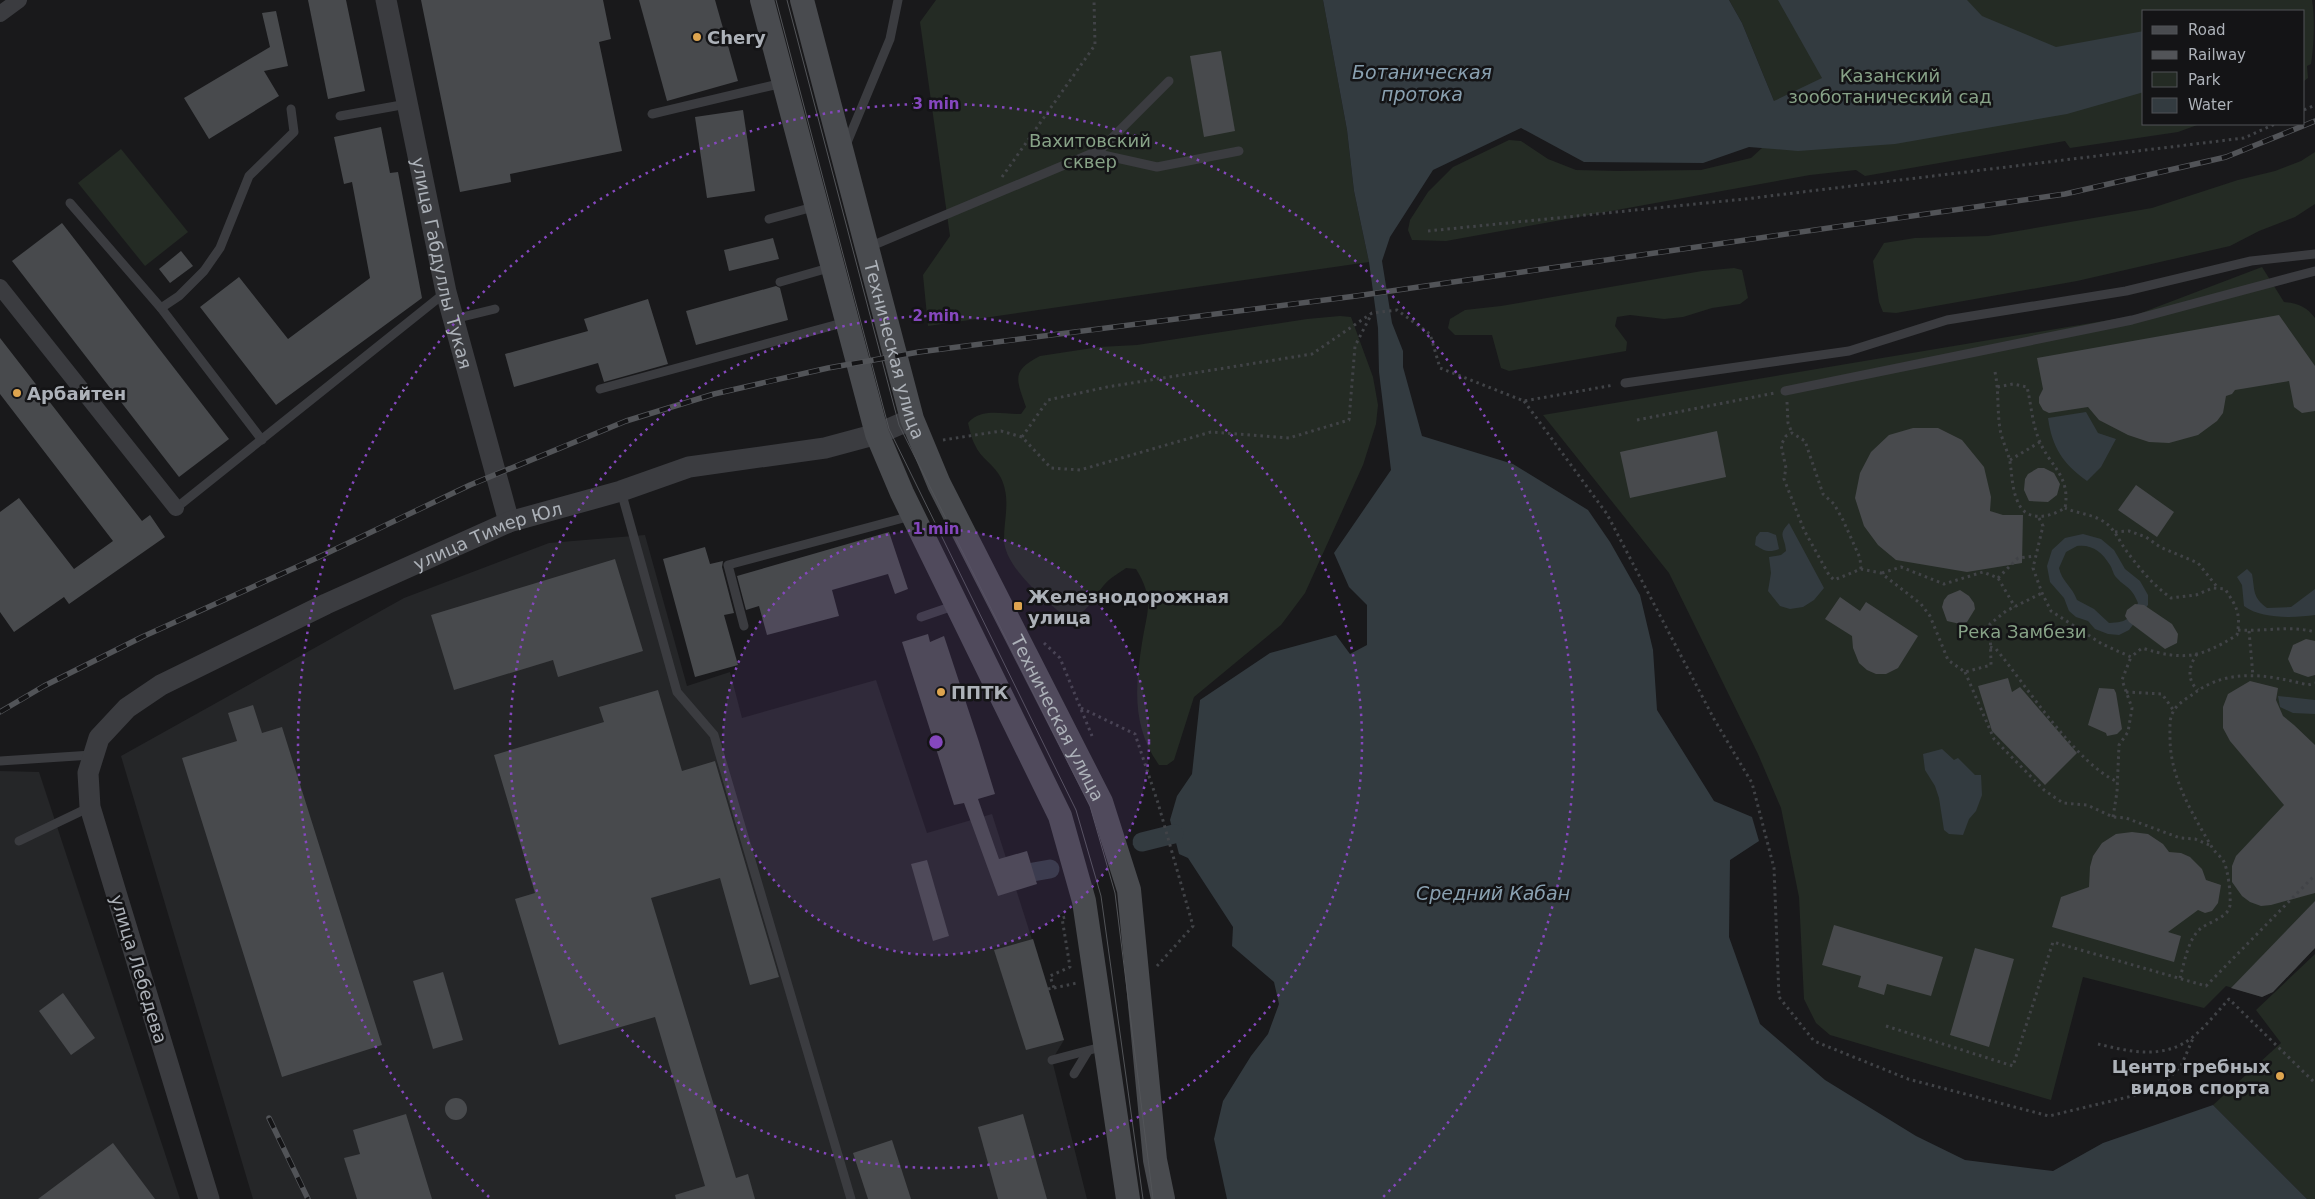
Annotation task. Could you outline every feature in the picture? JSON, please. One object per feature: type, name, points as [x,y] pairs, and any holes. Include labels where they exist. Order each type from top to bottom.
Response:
[{"type":"main road","points":[[762,0],[877,434],[913,515],[1060,816],[1079,908],[1096,1048],[1128,1199]]},
{"type":"main road","name":"Техническая улица","points":[[802,0],[912,419],[938,484],[1101,802],[1129,890],[1155,1160],[1162,1199]]},
{"type":"street","points":[[0,14],[19,0]]},
{"type":"street","name":"улица Габдуллы Тукая","points":[[386,0],[446,292],[508,522]]},
{"type":"street","points":[[0,287],[176,508]]},
{"type":"street","name":"улица Тимер Юл","points":[[96,747],[127,708],[161,685],[326,604],[508,522],[620,491],[690,467],[825,448],[877,434],[912,419]]},
{"type":"street","name":"улица Лебедева","points":[[96,747],[88,773],[90,807],[208,1199]]},
{"type":"lane","points":[[842,157],[850,133],[890,38],[898,0]]},
{"type":"lane","points":[[866,248],[1100,150],[1170,81]]},
{"type":"lane","points":[[652,114],[784,82]]},
{"type":"lane","points":[[340,116],[407,104]]},
{"type":"lane","points":[[160,308],[179,296],[204,271],[220,248],[249,176],[294,132],[291,109]]},
{"type":"lane","points":[[1094,153],[1157,167],[1239,151]]},
{"type":"lane","points":[[70,203],[160,308],[262,440]]},
{"type":"lane","points":[[768,218],[817,206]]},
{"type":"lane","points":[[1625,383],[1849,351],[1947,320],[2126,291],[2251,262],[2315,254]]},
{"type":"lane","points":[[780,282],[832,267]]},
{"type":"lane","points":[[1785,391],[2132,320],[2315,271]]},
{"type":"lane","points":[[176,508],[446,292]]},
{"type":"lane","points":[[453,320],[495,309]]},
{"type":"lane","points":[[600,389],[846,322]]},
{"type":"lane","points":[[620,491],[677,692],[714,735],[851,1199]]},
{"type":"lane","points":[[744,626],[728,564],[913,515]]},
{"type":"lane","points":[[921,617],[957,604]]},
{"type":"lane","points":[[0,761],[96,747]]},
{"type":"lane","points":[[19,841],[90,807]]},
{"type":"lane","points":[[1052,1060],[1096,1048]]},
{"type":"lane","points":[[1074,1074],[1096,1048]]},
{"type":"path","points":[[988,197],[1095,45],[1094,0]]},
{"type":"path","points":[[1428,231],[1745,199],[2244,138],[2274,125]]},
{"type":"path","points":[[1022,437],[1048,400],[1107,387],[1312,354],[1372,313],[1397,310],[1430,334],[1440,368],[1524,401],[1625,383]]},
{"type":"path","points":[[942,441],[1001,430],[1022,437],[1051,468],[1080,470],[1212,432],[1289,438],[1349,420],[1355,346],[1372,313]]},
{"type":"path","points":[[1995,372],[2000,427],[2003,443],[2010,460],[2017,502],[2026,513],[2039,518],[2054,515],[2064,508],[2067,494],[2064,478],[2046,455],[2040,442],[2027,387],[2013,384],[1997,387]]},
{"type":"path","points":[[1637,420],[1785,391],[1788,423],[1792,433],[1805,441],[1822,494],[1834,504],[1843,520],[1860,558],[1861,569]]},
{"type":"path","points":[[1524,401],[1607,514],[1714,719],[1752,783],[1774,868],[1779,997],[1814,1042],[1908,1080],[2049,1116],[2157,1090],[2181,1066],[2194,1036]]},
{"type":"path","points":[[1792,433],[1786,436],[1782,445],[1786,468],[1784,479],[1804,530],[1829,575],[1834,580],[1861,569],[1881,573],[1921,604],[1930,616],[1948,660],[1965,672],[1994,739],[2044,790],[2063,803],[2087,805],[2113,817],[2126,818],[2180,838],[2195,839],[2212,846]]},
{"type":"path","points":[[2010,460],[2040,442]]},
{"type":"path","points":[[2064,508],[2101,520],[2115,532],[2128,552],[2157,588],[2171,598],[2196,595],[2213,588],[2225,589],[2235,605],[2240,619],[2237,635],[2227,642],[2197,653],[2183,657],[2166,655],[2142,648],[2131,657],[2122,680],[2132,708],[2128,732],[2119,745],[2118,782],[2113,817]]},
{"type":"path","points":[[2039,518],[2043,526],[2033,568],[2042,594],[2051,611],[2102,644],[2131,657]]},
{"type":"path","points":[[2115,532],[2129,531],[2146,537],[2160,547],[2198,563],[2218,588]]},
{"type":"path","points":[[1998,578],[2018,558],[2035,556]]},
{"type":"path","points":[[1881,573],[1900,567],[1944,584],[1983,572],[1998,578],[2015,607]]},
{"type":"path","points":[[1965,672],[1991,665],[1990,624],[2015,607],[2042,594]]},
{"type":"path","points":[[2238,630],[2295,628],[2315,632]]},
{"type":"path","points":[[2249,630],[2253,676]]},
{"type":"path","points":[[1038,638],[1060,658],[1095,743]]},
{"type":"path","points":[[1990,647],[1996,649],[2038,704],[2082,755],[2107,777],[2118,782]]},
{"type":"path","points":[[2197,653],[2191,663],[2190,677],[2198,690]]},
{"type":"path","points":[[2180,978],[2194,935],[2201,928],[2228,912],[2230,904],[2228,880],[2223,861],[2212,846],[2174,774],[2170,752],[2170,723],[2174,711],[2198,690],[2227,676],[2253,676],[2308,685],[2315,683]]},
{"type":"path","points":[[2126,692],[2162,694],[2174,711]]},
{"type":"path","points":[[1080,708],[1134,734],[1158,803],[1173,862],[1193,926],[1154,969]]},
{"type":"path","points":[[1886,1026],[2014,1066],[2052,942],[2206,986],[2315,875]]},
{"type":"path","points":[[1054,988],[1050,976],[1070,968],[1062,918],[1079,908]]},
{"type":"path","points":[[1048,989],[1082,982]]},
{"type":"path","points":[[2098,1044],[2129,1051],[2149,1053],[2171,1048],[2194,1036],[2230,999],[2315,1083]]},
{"type":"shaded area","points":[[645,535],[687,686],[730,672],[742,718],[876,680],[927,833],[992,814],[1064,1040],[1052,1060],[1087,1199],[253,1199],[121,756],[404,598],[549,543]]},
{"type":"shaded area","points":[[0,771],[39,772],[180,1199],[0,1199]]},
{"type":"green space","name":"Вахитовский сквер","points":[[936,0],[1323,0],[1347,130],[1354,191],[1369,262],[928,326],[923,275],[950,236],[920,22]]},
{"type":"green space","name":"Казанский зооботанический сад","points":[[1729,0],[2312,0],[2314,23],[2311,64],[2307,66],[2308,78],[2305,80],[2305,10],[2142,10],[2142,125],[2197,125],[2178,132],[2070,148],[2065,141],[1865,176],[1856,170],[1810,175],[1446,241],[1412,240],[1408,230],[1410,220],[1428,192],[1453,167],[1509,140],[1521,141],[1548,159],[1576,170],[1701,170],[1751,158],[1774,137],[1774,101],[1742,23]]},
{"type":"green space","points":[[121,149],[188,232],[145,266],[78,183]]},
{"type":"green space","points":[[2315,152],[2315,204],[2295,217],[2259,231],[2230,246],[2077,281],[1896,313],[1883,312],[1879,302],[1873,261],[1884,243],[1915,238],[1988,236],[2152,208],[2238,180],[2275,171],[2301,161]]},
{"type":"green space","name":"Река Замбези","points":[[2262,267],[2284,302],[2302,306],[2315,318],[2315,948],[2273,992],[2262,997],[2226,986],[2204,1008],[2083,977],[2051,1100],[1830,1035],[1816,1023],[1804,999],[1799,897],[1781,808],[1758,754],[1669,573],[1543,415],[2133,316]]},
{"type":"green space","points":[[1734,268],[1742,270],[1748,298],[1740,304],[1712,308],[1683,317],[1664,319],[1630,315],[1617,317],[1615,326],[1627,342],[1626,351],[1509,371],[1501,368],[1492,335],[1455,335],[1448,328],[1450,319],[1465,310],[1501,306],[1702,271]]},
{"type":"green space","points":[[1351,317],[1373,377],[1378,405],[1376,424],[1363,465],[1305,593],[1281,625],[1194,697],[1174,760],[1167,765],[1159,765],[1150,751],[1144,736],[1138,706],[1138,675],[1148,598],[1146,589],[1136,569],[1126,568],[1112,578],[1080,614],[1067,618],[1049,603],[1019,572],[1006,550],[1004,539],[1006,493],[1004,486],[995,469],[977,450],[972,440],[968,423],[986,413],[1021,414],[1026,407],[1018,377],[1030,361],[1040,356],[1099,347],[1137,345],[1307,319]]},
{"type":"green space","name":"Центр гребных видов спорта","points":[[2315,954],[2315,1199],[2307,1199],[2213,1105],[2281,1043],[2256,1010]]},
{"type":"water","name":"Средний Кабан","points":[[1323,0],[1729,0],[1742,23],[1774,101],[1822,78],[1778,0],[1967,0],[1982,16],[2056,47],[2142,31],[2142,93],[2067,114],[1895,144],[1798,151],[1749,147],[1703,163],[1584,162],[1521,128],[1433,170],[1390,237],[1382,261],[1392,323],[1403,351],[1403,367],[1422,436],[1513,464],[1588,510],[1610,542],[1640,595],[1653,650],[1657,710],[1714,801],[1752,817],[1759,841],[1730,860],[1729,937],[1760,1024],[1825,1080],[1916,1136],[1965,1160],[2053,1171],[2103,1143],[2213,1105],[2307,1199],[1227,1199],[1214,1139],[1223,1101],[1251,1056],[1268,1034],[1279,1004],[1274,982],[1232,946],[1233,927],[1188,858],[1179,854],[1170,820],[1177,796],[1192,774],[1200,700],[1270,653],[1336,635],[1350,654],[1367,645],[1367,605],[1349,587],[1334,553],[1391,470],[1379,372],[1378,328],[1369,262],[1354,191],[1347,130]]},
{"type":"water","points":[[2086,412],[2098,433],[2116,439],[2101,467],[2087,481],[2071,468],[2060,454],[2052,438],[2048,418]]},
{"type":"water","points":[[1789,523],[1824,588],[1814,600],[1803,607],[1790,609],[1780,606],[1768,591],[1771,573],[1769,557],[1781,555],[1786,551],[1783,531]]},
{"type":"water","points":[[1760,532],[1776,535],[1779,549],[1767,551],[1755,545],[1756,537]]},
{"type":"water","points":[[2083,534],[2101,539],[2114,550],[2125,569],[2140,581],[2148,595],[2148,605],[2129,630],[2119,635],[2108,634],[2095,629],[2088,621],[2076,617],[2069,611],[2064,598],[2050,582],[2047,566],[2052,550],[2065,538]],"holes":[[[2077,546],[2092,548],[2104,556],[2115,576],[2133,593],[2138,603],[2128,619],[2109,623],[2094,609],[2077,600],[2062,577],[2059,568],[2066,552]]]},
{"type":"water","points":[[2247,569],[2252,574],[2256,597],[2267,608],[2291,607],[2315,589],[2315,615],[2288,617],[2268,615],[2244,606],[2242,585],[2237,577]]},
{"type":"water","points":[[2278,696],[2315,700],[2315,714],[2293,713],[2280,707]]},
{"type":"water","points":[[1942,749],[1954,760],[1958,758],[1975,775],[1981,775],[1982,795],[1963,835],[1949,834],[1944,830],[1939,798],[1935,786],[1925,770],[1923,754]]},
{"type":"building","points":[[308,0],[346,0],[365,91],[328,99]]},
{"type":"building","points":[[421,0],[603,0],[611,39],[599,42],[622,151],[510,174],[511,182],[460,192]]},
{"type":"building","points":[[639,0],[715,0],[738,81],[667,101]]},
{"type":"building","points":[[276,11],[288,66],[264,71],[279,96],[209,139],[184,98],[270,47],[262,13]]},
{"type":"building","points":[[1221,51],[1235,131],[1204,137],[1190,56]]},
{"type":"building","points":[[743,110],[755,191],[707,198],[695,117]]},
{"type":"building","points":[[381,127],[390,173],[398,172],[422,298],[276,405],[200,307],[239,277],[288,339],[370,278],[352,182],[344,184],[334,137]]},
{"type":"building","points":[[62,223],[229,439],[179,477],[12,261]]},
{"type":"building","points":[[773,238],[779,259],[729,271],[724,250]]},
{"type":"building","points":[[181,251],[193,266],[170,283],[159,269]]},
{"type":"building","points":[[776,286],[780,288],[788,320],[696,345],[686,311]]},
{"type":"building","points":[[648,299],[668,364],[604,382],[598,363],[514,387],[505,354],[588,331],[584,319]]},
{"type":"building","points":[[2279,315],[2315,366],[2315,411],[2302,413],[2294,407],[2289,381],[2235,390],[2232,394],[2226,396],[2223,413],[2217,421],[2198,435],[2169,443],[2149,442],[2128,435],[2099,420],[2088,407],[2049,413],[2043,410],[2039,403],[2039,397],[2043,389],[2037,358]]},
{"type":"building","points":[[0,338],[142,521],[150,515],[165,537],[69,604],[64,597],[14,632],[0,612],[0,512],[19,498],[74,569],[113,541],[0,394]]},
{"type":"building","points":[[1913,428],[1938,428],[1962,440],[1984,467],[1991,497],[1990,511],[2003,515],[2023,515],[2022,563],[1967,572],[1896,560],[1878,545],[1864,526],[1855,498],[1860,473],[1871,452],[1889,435]]},
{"type":"building","points":[[1717,431],[1726,477],[1630,498],[1620,452]]},
{"type":"building","points":[[2038,468],[2044,468],[2054,473],[2060,484],[2057,495],[2048,502],[2029,501],[2024,490],[2025,479],[2028,474]]},
{"type":"building","points":[[2136,485],[2174,512],[2157,537],[2118,510]]},
{"type":"building","points":[[889,532],[908,589],[895,594],[888,574],[832,590],[839,616],[767,635],[759,606],[746,610],[737,576]]},
{"type":"building","points":[[705,547],[710,564],[723,561],[722,567],[734,613],[724,615],[738,665],[695,677],[663,559]]},
{"type":"building","points":[[615,559],[643,651],[558,677],[553,660],[454,690],[431,615]]},
{"type":"building","points":[[1960,590],[1969,596],[1974,603],[1975,609],[1967,622],[1960,624],[1947,621],[1942,607],[1948,595]]},
{"type":"building","points":[[1840,597],[1860,611],[1866,602],[1918,636],[1898,668],[1886,674],[1876,674],[1867,670],[1859,663],[1853,648],[1852,636],[1825,619]]},
{"type":"building","points":[[2135,604],[2144,605],[2172,624],[2178,634],[2177,643],[2165,649],[2129,622],[2125,616],[2127,610]]},
{"type":"building","name":"ППТК","points":[[928,634],[930,642],[944,636],[979,742],[995,794],[978,799],[999,859],[1027,851],[1037,884],[998,896],[964,803],[954,805],[902,642]]},
{"type":"building","points":[[2306,639],[2315,641],[2315,675],[2308,677],[2294,672],[2288,659],[2293,645]]},
{"type":"building","points":[[2008,678],[2012,692],[2020,687],[2077,753],[2045,785],[1992,731],[1978,686]]},
{"type":"building","points":[[2250,681],[2278,688],[2276,700],[2283,716],[2315,745],[2315,893],[2261,906],[2250,902],[2242,896],[2232,882],[2232,866],[2236,856],[2284,805],[2230,741],[2223,728],[2223,707],[2228,694]]},
{"type":"building","points":[[2099,688],[2114,689],[2116,693],[2122,729],[2117,734],[2107,736],[2106,733],[2088,725]]},
{"type":"building","points":[[658,690],[682,771],[715,761],[779,977],[750,985],[720,878],[651,898],[736,1178],[748,1174],[755,1199],[676,1199],[675,1195],[705,1186],[655,1017],[559,1045],[515,899],[535,893],[494,755],[604,722],[599,707]]},
{"type":"building","points":[[253,705],[262,733],[282,727],[382,1045],[282,1077],[182,758],[237,741],[228,713]]},
{"type":"building","points":[[2132,832],[2148,834],[2163,844],[2169,852],[2181,853],[2190,857],[2202,869],[2206,880],[2221,885],[2218,903],[2212,911],[2205,913],[2198,910],[2168,932],[2181,936],[2174,962],[2052,927],[2061,897],[2089,887],[2090,867],[2093,856],[2102,843],[2116,834]]},
{"type":"building","points":[[927,860],[949,936],[933,941],[911,864]]},
{"type":"building","points":[[2315,901],[2315,948],[2273,992],[2262,997],[2231,988]]},
{"type":"building","points":[[1834,925],[1943,957],[1931,996],[1887,984],[1884,995],[1858,987],[1861,976],[1822,965]]},
{"type":"building","points":[[1033,939],[1064,1040],[1026,1050],[994,950]]},
{"type":"building","points":[[1975,948],[2014,959],[1989,1047],[1950,1035]]},
{"type":"building","points":[[443,972],[463,1040],[433,1049],[413,981]]},
{"type":"building","points":[[63,993],[95,1038],[71,1055],[39,1011]]},
{"type":"building","points":[[456,1098],[464,1101],[467,1109],[464,1117],[456,1120],[448,1117],[445,1109],[448,1101]]},
{"type":"building","points":[[406,1114],[432,1199],[357,1199],[344,1158],[360,1154],[353,1130]]},
{"type":"building","points":[[1023,1114],[1047,1199],[998,1199],[978,1127]]},
{"type":"building","points":[[892,1140],[911,1199],[868,1199],[853,1153]]},
{"type":"building","points":[[113,1143],[155,1199],[38,1199]]},
{"type":"waterway","points":[[1142,842],[1174,834]]},
{"type":"waterway","points":[[1033,872],[1050,869]]},
{"type":"tram line","points":[[776,0],[889,429],[1076,810],[1101,896],[1143,1199]]},
{"type":"tram line","points":[[787,0],[899,425],[1090,806],[1115,893],[1153,1199]]},
{"type":"railway","points":[[0,712],[44,686],[142,637],[321,556],[470,485],[626,421],[714,394],[828,368],[919,352],[1356,296],[2065,194],[2226,157],[2315,121]]},
{"type":"railway","points":[[269,1118],[308,1199]]},
{"type":"place","name":"Chery","points":[[697,37]]},
{"type":"place","name":"Арбайтен","points":[[17,393]]},
{"type":"place","name":"Железнодорожная улица","points":[[1018,606]]},
{"type":"place","name":"ППТК","points":[[941,692]]},
{"type":"place","name":"Центр гребных видов спорта","points":[[2280,1076]]},
{"type":"water label","name":"Ботаническая протока","points":[[1422,83]]}]
